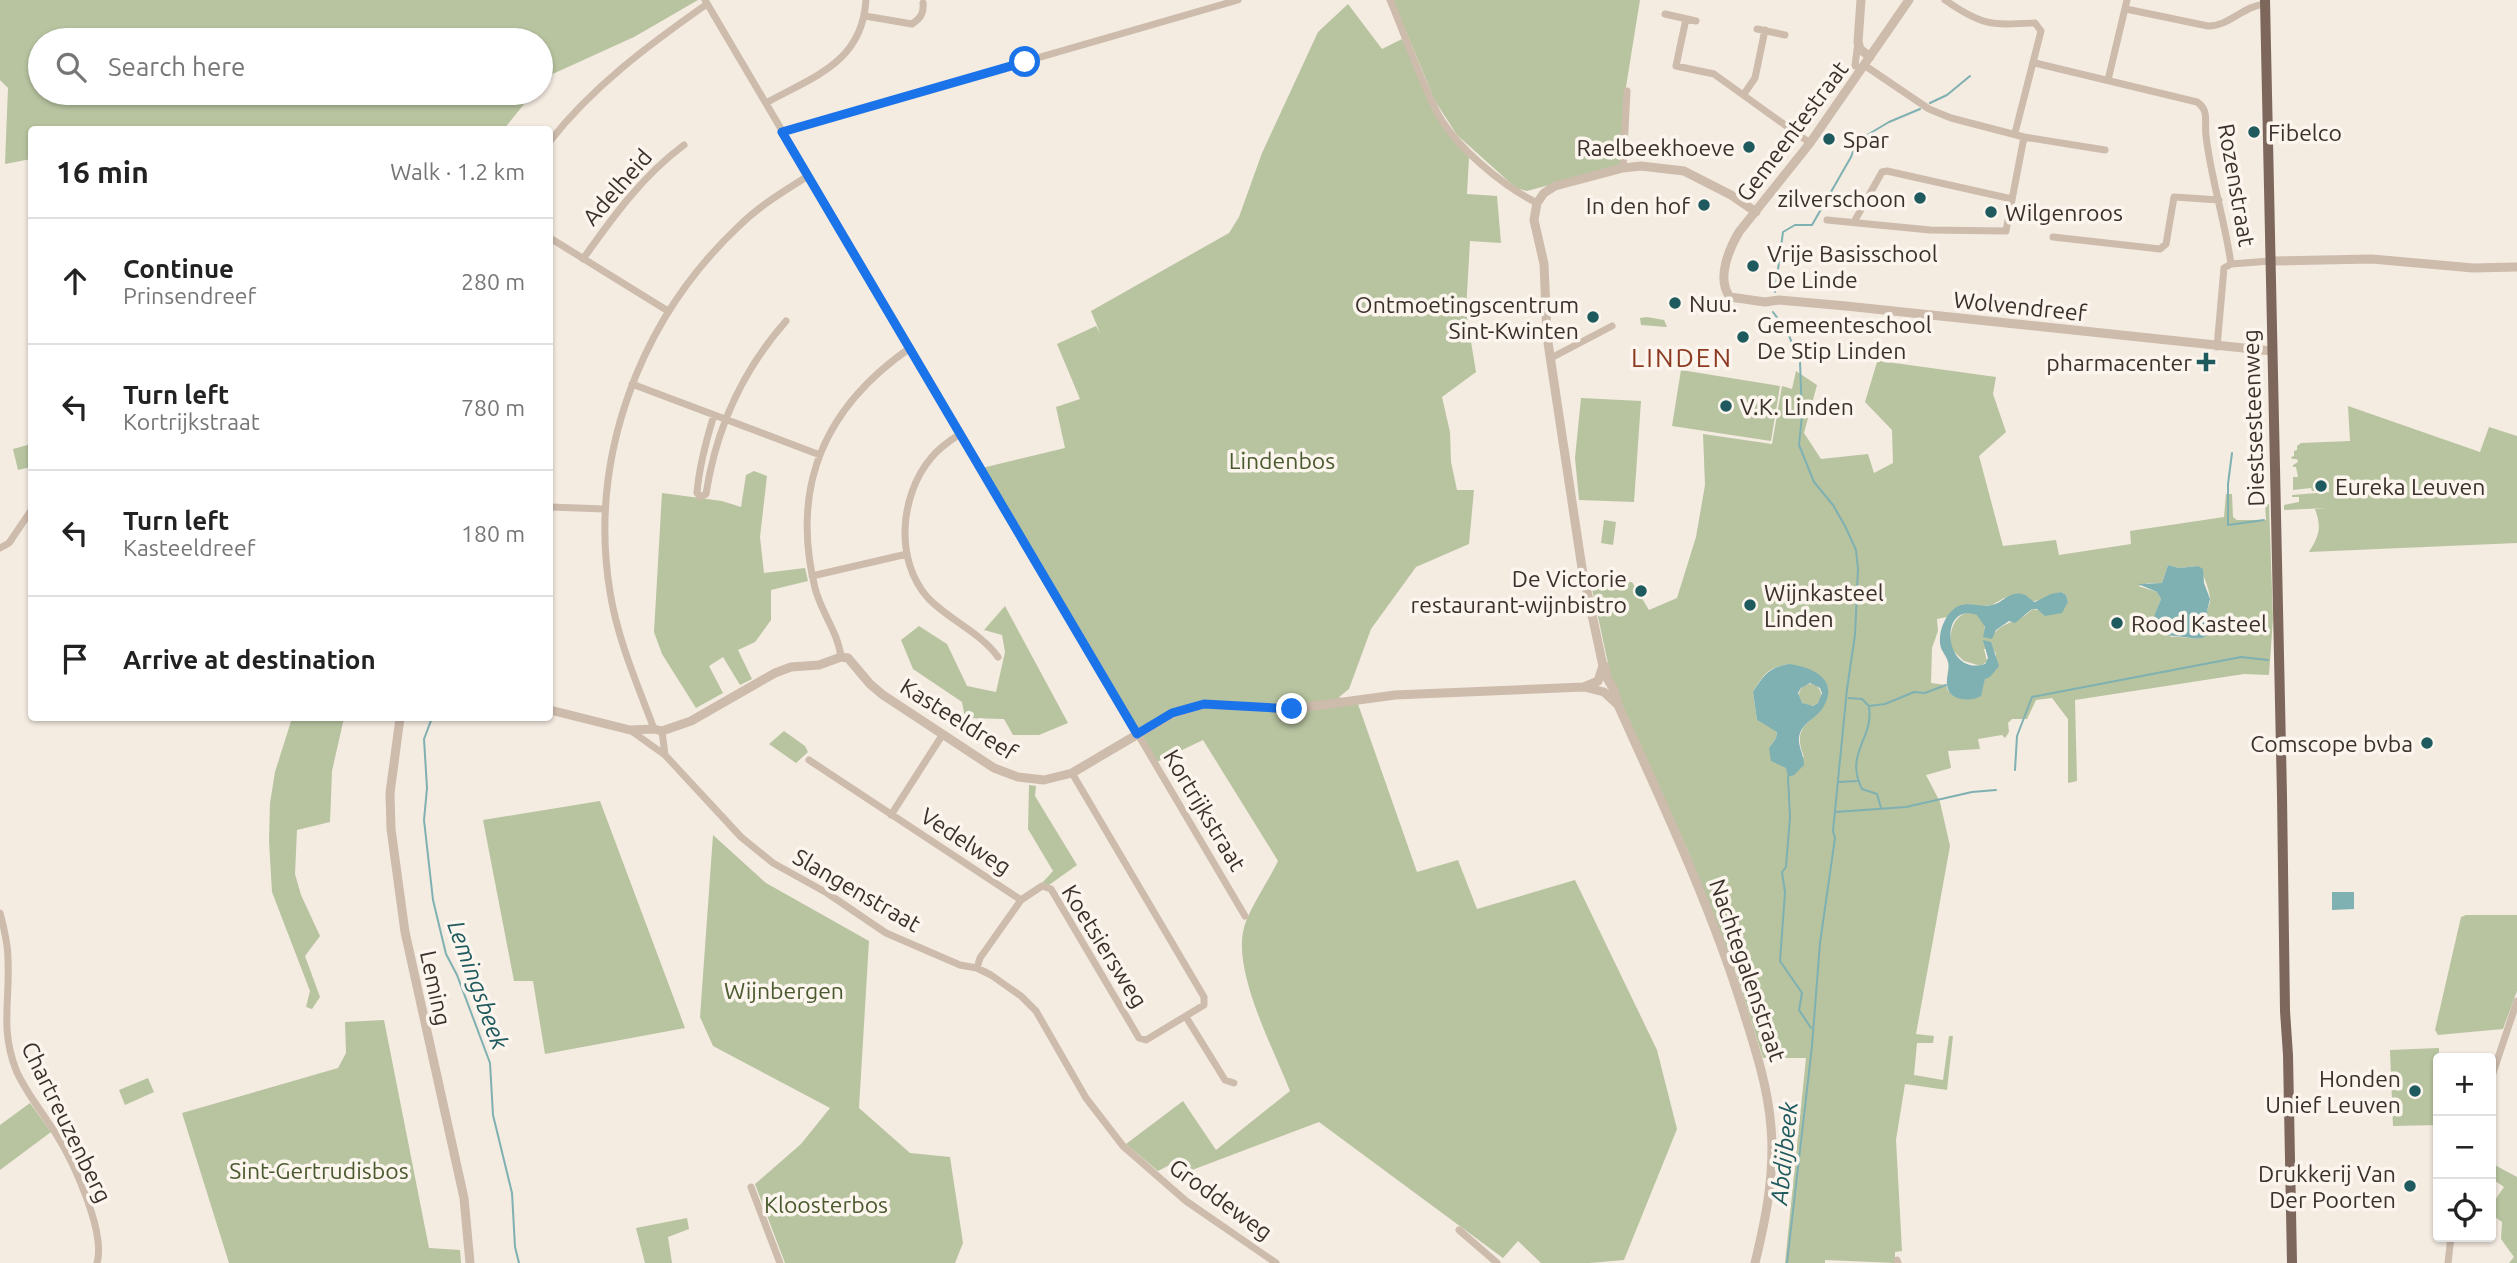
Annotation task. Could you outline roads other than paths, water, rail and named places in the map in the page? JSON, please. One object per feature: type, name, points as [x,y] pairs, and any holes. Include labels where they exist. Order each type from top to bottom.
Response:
[{"type":"main road","name":"Diestsesteenweg","points":[[2265,2],[2292,1263]]},
{"type":"street","points":[[766,103],[835,64],[849,50],[859,34],[865,16],[866,0]]},
{"type":"street","points":[[782,132],[1238,0]]},
{"type":"street","points":[[1390,0],[1439,115],[1452,134],[1512,188],[1537,203],[1544,193],[1555,186],[1623,168],[1641,166],[1684,171],[1731,195],[1756,212]]},
{"type":"street","points":[[1861,0],[1858,42],[1863,63],[1929,109],[1951,118],[2024,137],[2105,150]]},
{"type":"street","name":"Gemeentestraat","points":[[1723,293],[1731,247],[1740,232],[1810,143],[1909,0]]},
{"type":"street","points":[[1945,0],[1984,23],[2035,23],[2041,31],[2015,133]]},
{"type":"street","points":[[2035,62],[2108,80],[2127,0]]},
{"type":"street","points":[[553,138],[597,90],[633,58],[706,2]]},
{"type":"street","name":"Kortrijkstraat","points":[[706,2],[1245,916]]},
{"type":"street","points":[[2126,9],[2218,26],[2265,2]]},
{"type":"street","points":[[865,16],[912,24],[919,20],[923,3]]},
{"type":"street","points":[[1665,14],[1696,21]]},
{"type":"street","points":[[1686,19],[1676,66],[1714,74],[1810,143]]},
{"type":"street","points":[[1744,94],[1755,78],[1761,30],[1785,35]]},
{"type":"street","points":[[1858,42],[1863,63]]},
{"type":"street","name":"Rozenstraat","points":[[2108,80],[2197,102],[2206,113],[2206,135],[2231,264]]},
{"type":"street","points":[[1623,168],[1627,91]]},
{"type":"street","points":[[1827,220],[1930,230],[2006,231],[2024,137]]},
{"type":"street","name":"Adelheid","points":[[583,259],[617,211],[668,157],[684,145]]},
{"type":"street","points":[[1854,222],[1882,172],[1887,171],[2012,200]]},
{"type":"street","points":[[665,755],[658,730],[635,684],[619,634],[607,569],[606,509],[615,443],[632,384],[667,311],[700,267],[739,225],[808,176]]},
{"type":"street","points":[[2053,237],[2160,249],[2166,244],[2174,197],[2219,200]]},
{"type":"street","name":"Nachtegalenstraat","points":[[1537,203],[1534,220],[1544,264],[1550,358],[1582,568],[1600,655],[1607,670],[1603,685],[1614,690],[1618,705],[1701,888],[1734,980],[1762,1072],[1771,1127],[1772,1169],[1768,1205],[1755,1263]]},
{"type":"street","points":[[553,240],[667,311]]},
{"type":"street","points":[[2270,261],[2372,258],[2473,268],[2517,267]]},
{"type":"street","name":"Rozenstraat","points":[[2217,347],[2224,268],[2231,264],[2270,261]]},
{"type":"street","name":"Wolvendreef","points":[[1723,293],[1734,298],[1762,302],[1779,300],[2272,351]]},
{"type":"street","points":[[714,415],[704,447],[696,493],[701,497],[706,494],[714,450],[724,419],[755,362],[786,321]]},
{"type":"street","points":[[1550,358],[1612,326]]},
{"type":"street","points":[[630,730],[658,730],[691,721],[775,673],[791,667],[819,665],[841,657],[840,645],[823,609],[812,576],[807,551],[806,526],[813,477],[829,433],[854,396],[888,364],[910,348]]},
{"type":"street","points":[[632,384],[820,456]]},
{"type":"street","points":[[960,434],[931,457],[916,482],[905,516],[907,554],[926,595],[951,619],[990,645],[998,657]]},
{"type":"street","points":[[553,507],[606,509]]},
{"type":"street","points":[[0,548],[9,543],[28,515]]},
{"type":"street","points":[[812,576],[907,554]]},
{"type":"street","name":"Kasteeldreef","points":[[841,657],[848,658],[883,695],[1006,774],[1044,780],[1072,773],[1181,710],[1214,703],[1292,709],[1395,695],[1603,685]]},
{"type":"street","name":"Slangenstraat","points":[[553,711],[630,730],[665,755],[762,856],[827,893],[886,933],[960,965],[977,968],[1030,1003],[1086,1098],[1123,1146],[1144,1166]]},
{"type":"street","name":"Leming","points":[[400,721],[390,793],[391,829],[405,932],[464,1198],[470,1263]]},
{"type":"street","name":"Vedelweg","points":[[891,815],[943,734]]},
{"type":"street","name":"Vedelweg","points":[[809,761],[1021,900]]},
{"type":"street","name":"Koetsiersweg","points":[[1021,900],[1042,886],[1051,889],[1139,1038],[1146,1040],[1204,1005],[1204,997],[1072,773]]},
{"type":"street","points":[[977,968],[980,958],[1021,900]]},
{"type":"street","name":"Chartreuzenberg","points":[[0,913],[8,959],[5,1007],[9,1050],[17,1072],[57,1135],[72,1166],[97,1229],[100,1252],[97,1263]]},
{"type":"street","points":[[2496,1064],[2517,1001]]},
{"type":"street","points":[[1186,1017],[1225,1080],[1234,1083]]},
{"type":"street","name":"Groddeweg","points":[[1144,1166],[1186,1201],[1276,1263]]},
{"type":"street","points":[[751,1187],[780,1263]]},
{"type":"street","points":[[1459,1230],[1497,1263]]},
{"type":"street","points":[[2448,1263],[2450,1242]]},
{"type":"water","points":[[2168,565],[2179,568],[2198,566],[2203,569],[2204,583],[2210,599],[2207,611],[2210,628],[2205,637],[2164,634],[2157,630],[2154,620],[2161,599],[2157,592],[2138,584],[2162,583]]},
{"type":"water","points":[[2061,592],[2066,595],[2068,602],[2062,613],[2045,616],[2037,609],[2032,609],[2015,623],[2009,621],[1996,630],[1992,639],[1983,637],[1985,627],[1977,615],[1964,614],[1956,619],[1951,628],[1951,639],[1954,651],[1961,660],[1971,665],[1985,664],[1988,658],[1983,640],[1991,642],[1999,666],[1985,679],[1981,696],[1960,699],[1951,694],[1947,684],[1949,667],[1941,648],[1940,637],[1951,611],[1964,605],[1992,605],[2013,594],[2024,595],[2035,602]]},
{"type":"water","points":[[1789,664],[1815,672],[1822,677],[1828,690],[1822,709],[1800,733],[1804,765],[1788,777],[1786,768],[1771,761],[1769,748],[1777,732],[1757,720],[1753,692],[1767,673],[1776,667]],"holes":[[[1810,683],[1820,688],[1822,693],[1818,703],[1813,706],[1802,703],[1798,693],[1801,688]]]},
{"type":"water","points":[[2332,892],[2354,892],[2354,909],[2332,910]]},
{"type":"waterway","points":[[1930,103],[1947,95],[1970,76]]},
{"type":"waterway","points":[[1775,292],[1783,232],[1795,225],[1812,225],[1851,157],[1857,141],[1889,122],[1920,109]]},
{"type":"waterway","name":"Abdijbeek","points":[[1773,312],[1787,331],[1800,362],[1802,415],[1799,445],[1814,482],[1833,505],[1845,526],[1856,550],[1858,569],[1855,635],[1833,831],[1835,838],[1820,943],[1812,1046],[1787,1263]]},
{"type":"waterway","points":[[2232,453],[2228,484],[2228,525],[2264,520]]},
{"type":"waterway","points":[[2015,770],[2017,736],[2032,697],[2241,657],[2268,660]]},
{"type":"waterway","points":[[1849,698],[1862,699],[1869,706],[1885,704],[1914,692],[1925,693],[1946,685]]},
{"type":"waterway","points":[[1869,707],[1867,728],[1856,766],[1857,776],[1862,789],[1877,794],[1881,808]]},
{"type":"waterway","name":"Lemingsbeek","points":[[431,721],[424,739],[427,788],[424,820],[433,900],[446,954],[457,975],[490,1063],[493,1115],[512,1193],[515,1247],[519,1263]]},
{"type":"waterway","points":[[1788,777],[1790,817],[1786,867],[1782,872],[1785,892],[1780,961],[1802,993],[1799,1010],[1811,1028]]},
{"type":"waterway","points":[[1839,782],[1857,781]]},
{"type":"waterway","points":[[1835,812],[1906,807],[1972,792],[1996,790]]},
{"type":"place","name":"Fibelco","points":[[2254,132]]},
{"type":"place","name":"Spar","points":[[1829,139]]},
{"type":"place","name":"Raelbeekhoeve","points":[[1749,147]]},
{"type":"place","name":"zilverschoon","points":[[1920,198]]},
{"type":"place","name":"In den hof","points":[[1704,205]]},
{"type":"place","name":"Wilgenroos","points":[[1991,212]]},
{"type":"place","name":"Vrije Basisschool De Linde","points":[[1753,266]]},
{"type":"place","name":"Nuu.","points":[[1675,303]]},
{"type":"place","name":"Ontmoetingscentrum Sint-Kwinten","points":[[1593,317]]},
{"type":"place","name":"Gemeenteschool De Stip Linden","points":[[1743,337]]},
{"type":"place","name":"pharmacenter","points":[[2206,362]]},
{"type":"place","name":"V.K. Linden","points":[[1726,406]]},
{"type":"place","name":"Eureka Leuven","points":[[2321,486]]},
{"type":"place","name":"De Victorie restaurant-wijnbistro","points":[[1641,591]]},
{"type":"place","name":"Wijnkasteel Linden","points":[[1750,605]]},
{"type":"place","name":"Rood Kasteel","points":[[2117,623]]},
{"type":"place","name":"Comscope bvba","points":[[2427,743]]},
{"type":"place","name":"Honden Unief Leuven","points":[[2415,1091]]},
{"type":"place","name":"Drukkerij Van Der Poorten","points":[[2410,1186]]},
{"type":"district","name":"LINDEN","points":[[1682,357]]},
{"type":"park label","name":"Lindenbos","points":[[1282,460]]},
{"type":"park label","name":"Wijnbergen","points":[[784,990]]},
{"type":"park label","name":"Sint-Gertrudisbos","points":[[319,1170]]},
{"type":"park label","name":"Kloosterbos","points":[[826,1204]]}]
